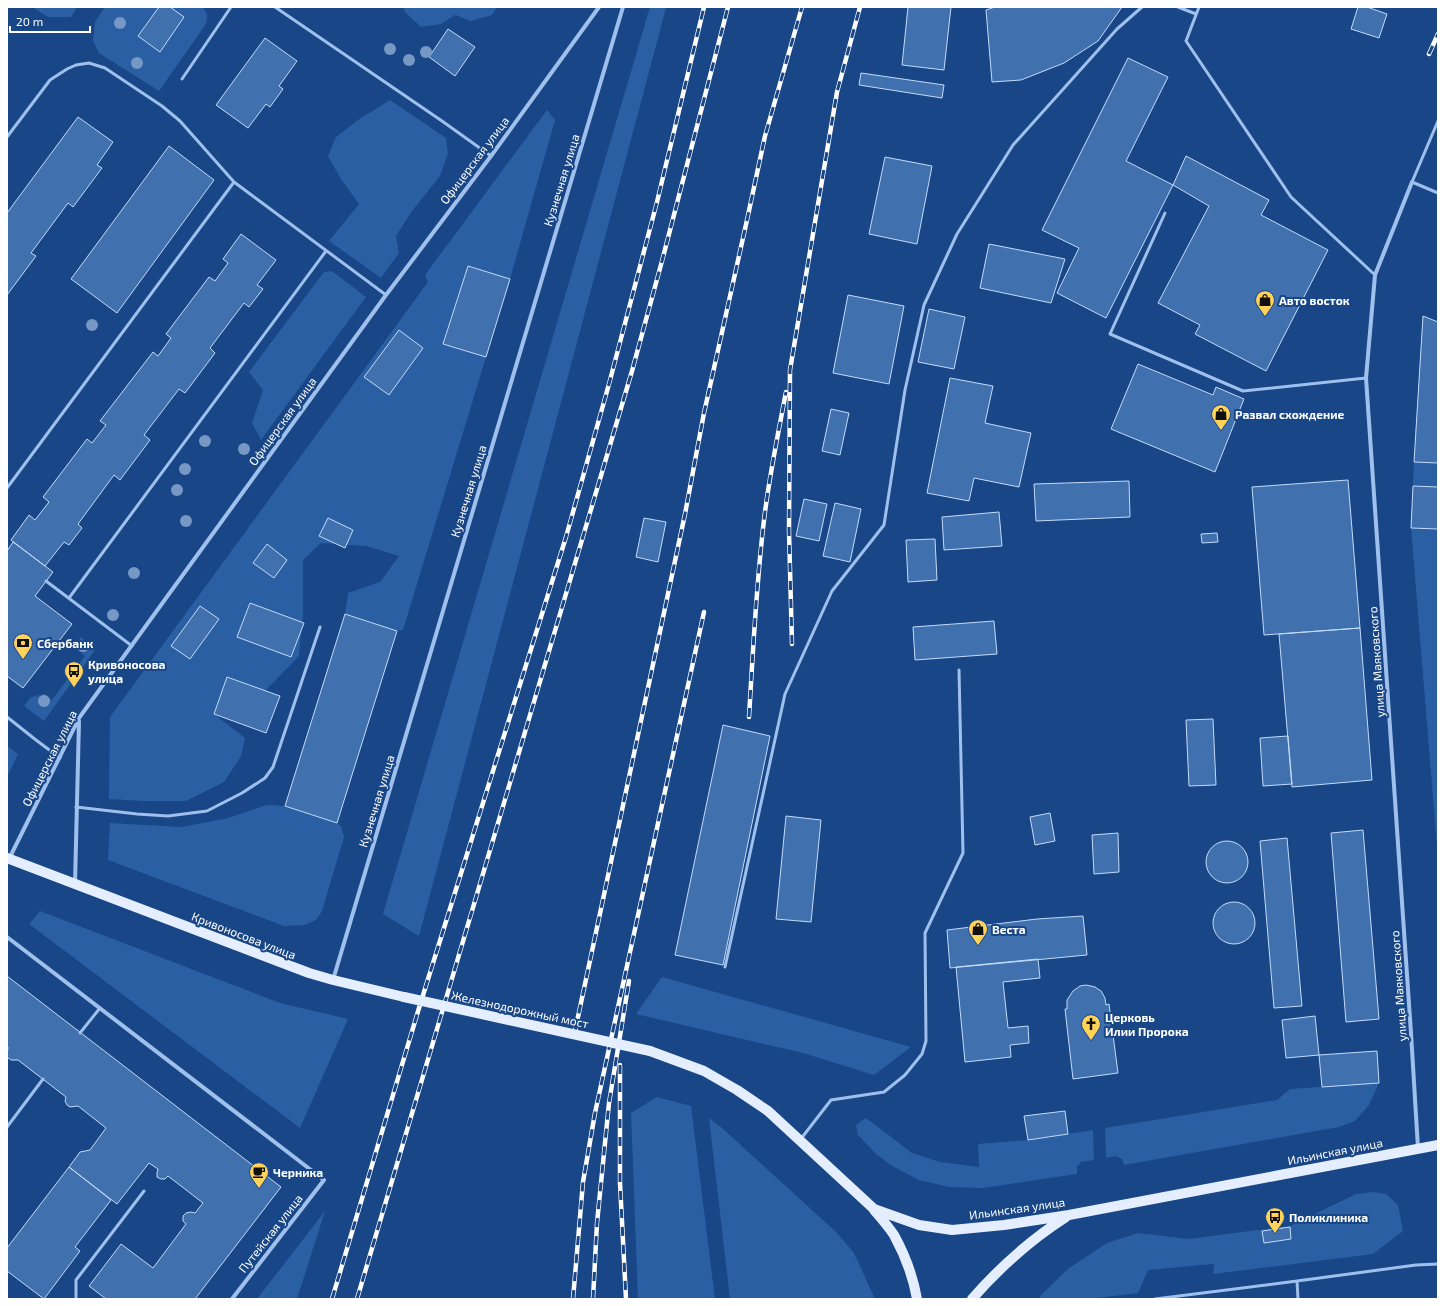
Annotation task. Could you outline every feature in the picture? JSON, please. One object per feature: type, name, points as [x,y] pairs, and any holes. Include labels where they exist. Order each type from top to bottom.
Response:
[{"type":"main road","name":"Кривоносова улица","points":[[8,860],[309,973],[385,992]]},
{"type":"main road","name":"Железнодорожный мост","points":[[385,992],[650,1051]]},
{"type":"main road","name":"Ильинская улица","points":[[650,1051],[704,1072],[737,1090],[768,1111],[874,1209],[920,1226],[952,1230],[1004,1225],[1069,1214],[1438,1145]]},
{"type":"main road","points":[[874,1209],[893,1234],[907,1262],[915,1286],[917,1299]]},
{"type":"main road","points":[[972,1299],[990,1278],[1021,1249],[1069,1214]]},
{"type":"street","name":"Офицерская улица","points":[[8,860],[79,718],[386,295],[491,156],[599,7]]},
{"type":"street","name":"Кузнечная улица","points":[[333,980],[623,7]]},
{"type":"street","name":"улица Маяковского","points":[[1412,182],[1375,275],[1366,378],[1418,1149]]},
{"type":"street","points":[[75,884],[79,718]]},
{"type":"street","points":[[7,937],[100,1008]]},
{"type":"street","name":"Путейская улица","points":[[100,1008],[324,1180],[232,1299]]},
{"type":"lane","points":[[182,79],[231,7]]},
{"type":"lane","points":[[275,7],[491,156]]},
{"type":"lane","points":[[725,967],[785,694],[832,591],[884,525],[905,390],[924,305],[956,234],[1013,145],[1117,29],[1142,7]]},
{"type":"lane","points":[[1178,7],[1196,14]]},
{"type":"lane","points":[[1199,7],[1186,41],[1291,197],[1375,275]]},
{"type":"lane","points":[[7,137],[50,80],[76,65],[89,63],[105,68],[162,106],[180,121],[234,182],[386,295]]},
{"type":"lane","points":[[1438,121],[1412,182],[1438,193]]},
{"type":"lane","points":[[7,488],[234,182]]},
{"type":"lane","points":[[1166,213],[1110,334],[1243,391],[1366,378]]},
{"type":"lane","points":[[69,598],[326,251]]},
{"type":"lane","points":[[46,581],[132,646]]},
{"type":"lane","points":[[76,808],[168,816],[206,810],[242,793],[266,778],[273,768],[320,627]]},
{"type":"lane","points":[[799,1141],[831,1100],[884,1092],[905,1075],[922,1054],[926,1041],[925,933],[963,853],[959,670]]},
{"type":"lane","points":[[7,717],[60,758]]},
{"type":"lane","points":[[80,1033],[100,1008]]},
{"type":"lane","points":[[7,1127],[43,1079]]},
{"type":"lane","points":[[76,1299],[76,1280],[144,1191]]},
{"type":"lane","points":[[1155,1299],[1438,1264]]},
{"type":"lane","points":[[1297,1281],[1298,1299]]},
{"type":"shaded area","points":[[32,7],[77,7],[71,17],[48,17]]},
{"type":"shaded area","points":[[105,7],[202,7],[207,14],[207,19],[204,27],[159,91],[99,53],[93,41],[95,22]]},
{"type":"shaded area","points":[[404,7],[497,7],[492,15],[471,21],[455,15],[441,24],[421,27],[405,12]]},
{"type":"shaded area","points":[[650,7],[666,8],[419,936],[383,914]]},
{"type":"shaded area","points":[[390,100],[446,138],[448,154],[440,176],[412,211],[396,236],[399,253],[381,278],[329,241],[359,204],[341,179],[328,156],[336,137],[358,120]]},
{"type":"shaded area","points":[[547,110],[555,120],[510,279],[468,266],[443,343],[486,357],[403,630],[397,631],[345,614],[348,593],[380,582],[399,556],[366,546],[321,543],[303,560],[303,613],[299,656],[265,691],[227,677],[214,714],[245,738],[241,756],[224,782],[186,801],[109,799],[110,717],[428,282],[425,275]]},
{"type":"shaded area","points":[[332,271],[366,297],[261,440],[252,423],[263,390],[249,372],[324,272]]},
{"type":"shaded area","points":[[1414,462],[1438,463],[1438,487],[1413,486]]},
{"type":"shaded area","points":[[1411,528],[1438,529],[1438,859]]},
{"type":"shaded area","points":[[81,637],[95,650],[44,721],[24,706],[31,697],[45,694],[52,700],[85,656],[74,647]]},
{"type":"shaded area","points":[[7,746],[18,754],[7,777]]},
{"type":"shaded area","points":[[267,805],[285,806],[337,823],[341,826],[344,837],[322,911],[316,920],[305,925],[284,926],[108,860],[110,823],[182,827],[228,818]]},
{"type":"shaded area","points":[[40,911],[280,1003],[348,1019],[300,1128],[29,924]]},
{"type":"shaded area","points":[[662,977],[911,1047],[874,1075],[803,1053],[636,1014]]},
{"type":"shaded area","points":[[1379,1083],[1369,1105],[1355,1121],[1339,1127],[1124,1165],[1122,1159],[1116,1156],[1106,1158],[1105,1128],[1277,1100],[1290,1089]]},
{"type":"shaded area","points":[[657,1097],[691,1106],[715,1299],[638,1299],[631,1113]]},
{"type":"shaded area","points":[[709,1118],[722,1128],[836,1232],[854,1253],[875,1299],[730,1299]]},
{"type":"shaded area","points":[[866,1118],[912,1153],[940,1162],[979,1167],[978,1144],[1028,1140],[1093,1130],[1094,1160],[1081,1162],[1077,1167],[1077,1174],[983,1188],[949,1187],[919,1180],[892,1166],[876,1154],[858,1135],[856,1125]]},
{"type":"shaded area","points":[[1374,1192],[1386,1194],[1398,1205],[1403,1231],[1373,1254],[1213,1274],[1214,1264],[1148,1270],[1138,1293],[1090,1299],[1039,1299],[1042,1294],[1069,1268],[1107,1243],[1138,1233],[1188,1239],[1290,1226],[1356,1194]]},
{"type":"shaded area","points":[[325,1211],[297,1299],[257,1299]]},
{"type":"building","points":[[159,7],[170,7],[184,17],[160,52],[138,36]]},
{"type":"building","points":[[908,7],[951,7],[944,70],[902,65]]},
{"type":"building","points":[[995,7],[1122,7],[1098,41],[1064,63],[1021,80],[992,82],[986,10]]},
{"type":"building","points":[[1358,7],[1367,7],[1387,14],[1379,38],[1351,29]]},
{"type":"building","points":[[448,29],[475,47],[455,76],[429,57]]},
{"type":"building","points":[[265,38],[297,61],[279,86],[283,89],[270,107],[266,104],[248,128],[216,105]]},
{"type":"building","points":[[1128,58],[1168,77],[1126,161],[1173,185],[1106,318],[1057,293],[1079,248],[1042,230]]},
{"type":"building","points":[[861,73],[944,85],[942,98],[859,85]]},
{"type":"building","points":[[78,117],[113,142],[97,165],[102,168],[73,207],[68,203],[31,253],[36,256],[7,295],[7,213]]},
{"type":"building","points":[[169,146],[214,180],[117,313],[71,279]]},
{"type":"building","points":[[1186,156],[1269,200],[1261,215],[1328,250],[1266,371],[1195,334],[1200,325],[1158,303],[1209,206],[1173,185]]},
{"type":"building","points":[[885,157],[932,166],[917,244],[869,234]]},
{"type":"building","points":[[241,234],[276,260],[257,285],[263,289],[249,307],[244,303],[210,348],[215,353],[185,393],[179,389],[144,435],[150,440],[120,480],[114,475],[78,524],[82,528],[69,545],[64,542],[45,566],[11,540],[29,515],[35,520],[49,502],[43,497],[87,439],[92,443],[106,425],[100,421],[153,352],[158,356],[171,338],[166,334],[209,277],[215,281],[228,263],[223,259]]},
{"type":"building","points":[[989,244],[1065,259],[1051,303],[980,288]]},
{"type":"building","points":[[468,266],[510,279],[486,357],[443,344]]},
{"type":"building","points":[[848,295],[904,306],[889,384],[833,373]]},
{"type":"building","points":[[929,309],[965,317],[954,369],[918,362]]},
{"type":"building","points":[[1423,316],[1438,322],[1438,463],[1414,462]]},
{"type":"building","points":[[399,330],[423,348],[389,395],[364,377]]},
{"type":"building","points":[[1138,364],[1213,395],[1216,387],[1244,399],[1215,472],[1111,429]]},
{"type":"building","points":[[950,378],[993,386],[985,423],[1031,433],[1019,487],[974,478],[969,501],[927,493]]},
{"type":"building","points":[[831,409],[849,413],[840,455],[822,451]]},
{"type":"building","points":[[1348,480],[1360,628],[1264,635],[1252,487]]},
{"type":"building","points":[[1129,481],[1130,517],[1036,521],[1034,484]]},
{"type":"building","points":[[1413,486],[1438,487],[1438,529],[1411,528]]},
{"type":"building","points":[[804,499],[827,504],[819,541],[796,536]]},
{"type":"building","points":[[835,503],[861,509],[850,562],[823,556]]},
{"type":"building","points":[[999,512],[1002,546],[944,550],[942,517]]},
{"type":"building","points":[[328,518],[353,530],[345,548],[319,536]]},
{"type":"building","points":[[644,518],[666,522],[658,562],[636,557]]},
{"type":"building","points":[[1217,533],[1218,542],[1202,543],[1201,534]]},
{"type":"building","points":[[935,539],[937,580],[908,582],[906,540]]},
{"type":"building","points":[[13,542],[53,572],[35,596],[72,624],[23,688],[7,676],[7,551]]},
{"type":"building","points":[[267,544],[287,560],[274,578],[253,563]]},
{"type":"building","points":[[250,603],[304,623],[291,657],[237,637]]},
{"type":"building","points":[[200,606],[219,619],[190,659],[171,646]]},
{"type":"building","points":[[345,614],[397,631],[337,823],[285,806]]},
{"type":"building","points":[[994,621],[997,654],[915,660],[913,627]]},
{"type":"building","points":[[1360,628],[1372,780],[1292,787],[1279,634]]},
{"type":"building","points":[[227,677],[280,696],[266,733],[214,714]]},
{"type":"building","points":[[1213,719],[1216,785],[1189,786],[1186,720]]},
{"type":"building","points":[[723,725],[770,736],[723,965],[675,955]]},
{"type":"building","points":[[1288,736],[1292,784],[1263,786],[1260,738]]},
{"type":"building","points":[[1050,813],[1055,841],[1035,845],[1030,817]]},
{"type":"building","points":[[786,816],[821,820],[811,922],[776,919]]},
{"type":"building","points":[[1363,830],[1379,1019],[1346,1022],[1331,833]]},
{"type":"building","points":[[1118,833],[1119,872],[1094,874],[1092,835]]},
{"type":"building","points":[[1287,838],[1302,1006],[1274,1008],[1260,841]]},
{"type":"building","points":[[1227,841],[1242,847],[1248,862],[1242,877],[1227,883],[1212,877],[1206,862],[1212,847]]},
{"type":"building","points":[[1234,902],[1249,908],[1255,923],[1249,938],[1234,944],[1219,938],[1213,923],[1219,908]]},
{"type":"building","points":[[1083,916],[1087,955],[950,968],[947,930],[1037,919]]},
{"type":"building","points":[[1038,959],[1040,978],[1003,982],[1008,1028],[1028,1026],[1029,1043],[1010,1045],[1011,1057],[965,1062],[956,967]]},
{"type":"building","points":[[7,976],[281,1187],[195,1299],[106,1299],[89,1286],[121,1244],[153,1268],[186,1224],[183,1221],[183,1216],[186,1213],[195,1213],[203,1203],[168,1176],[165,1179],[157,1177],[158,1169],[149,1163],[117,1204],[69,1167],[80,1152],[90,1150],[106,1128],[78,1106],[70,1107],[67,1105],[65,1101],[66,1097],[18,1060],[11,1060],[7,1057]]},
{"type":"building","name":"Церковь Илии Пророка","points":[[1086,985],[1095,987],[1101,991],[1105,998],[1106,1005],[1109,1004],[1118,1073],[1073,1079],[1065,1009],[1067,1009],[1067,1000],[1073,991],[1080,986]]},
{"type":"building","points":[[1315,1016],[1319,1055],[1286,1058],[1282,1020]]},
{"type":"building","points":[[1377,1051],[1379,1083],[1322,1087],[1319,1055]]},
{"type":"building","points":[[1065,1111],[1068,1134],[1028,1140],[1024,1116]]},
{"type":"building","points":[[69,1167],[111,1200],[75,1247],[80,1251],[44,1299],[7,1271],[7,1248]]},
{"type":"building","points":[[1290,1227],[1291,1239],[1264,1243],[1262,1231]]},
{"type":"railway","points":[[332,1299],[419,1008],[566,537],[609,384],[657,202],[704,7]]},
{"type":"railway","points":[[357,1299],[632,371],[728,7]]},
{"type":"railway","points":[[575,1031],[685,514],[704,413],[765,136],[802,7]]},
{"type":"railway","points":[[792,644],[789,531],[790,370],[837,92],[860,7]]},
{"type":"railway","points":[[1429,54],[1438,34]]},
{"type":"railway","points":[[749,717],[761,545],[771,472],[786,392]]},
{"type":"railway","points":[[573,1299],[583,1182],[595,1113],[704,612]]},
{"type":"railway","points":[[593,1299],[597,1223],[609,1103],[629,981]]},
{"type":"railway","points":[[620,1065],[620,1183],[626,1299]]},
{"type":"place","name":"Авто восток","points":[[1265,317]]},
{"type":"place","name":"Развал схождение","points":[[1221,431]]},
{"type":"place","name":"Сбербанк","points":[[23,660]]},
{"type":"place","name":"Кривоносова улица","points":[[74,688]]},
{"type":"place","name":"Веста","points":[[978,946]]},
{"type":"place","name":"Церковь Илии Пророка","points":[[1091,1041]]},
{"type":"place","name":"Черника","points":[[259,1189]]},
{"type":"place","name":"Поликлиника","points":[[1275,1234]]}]
